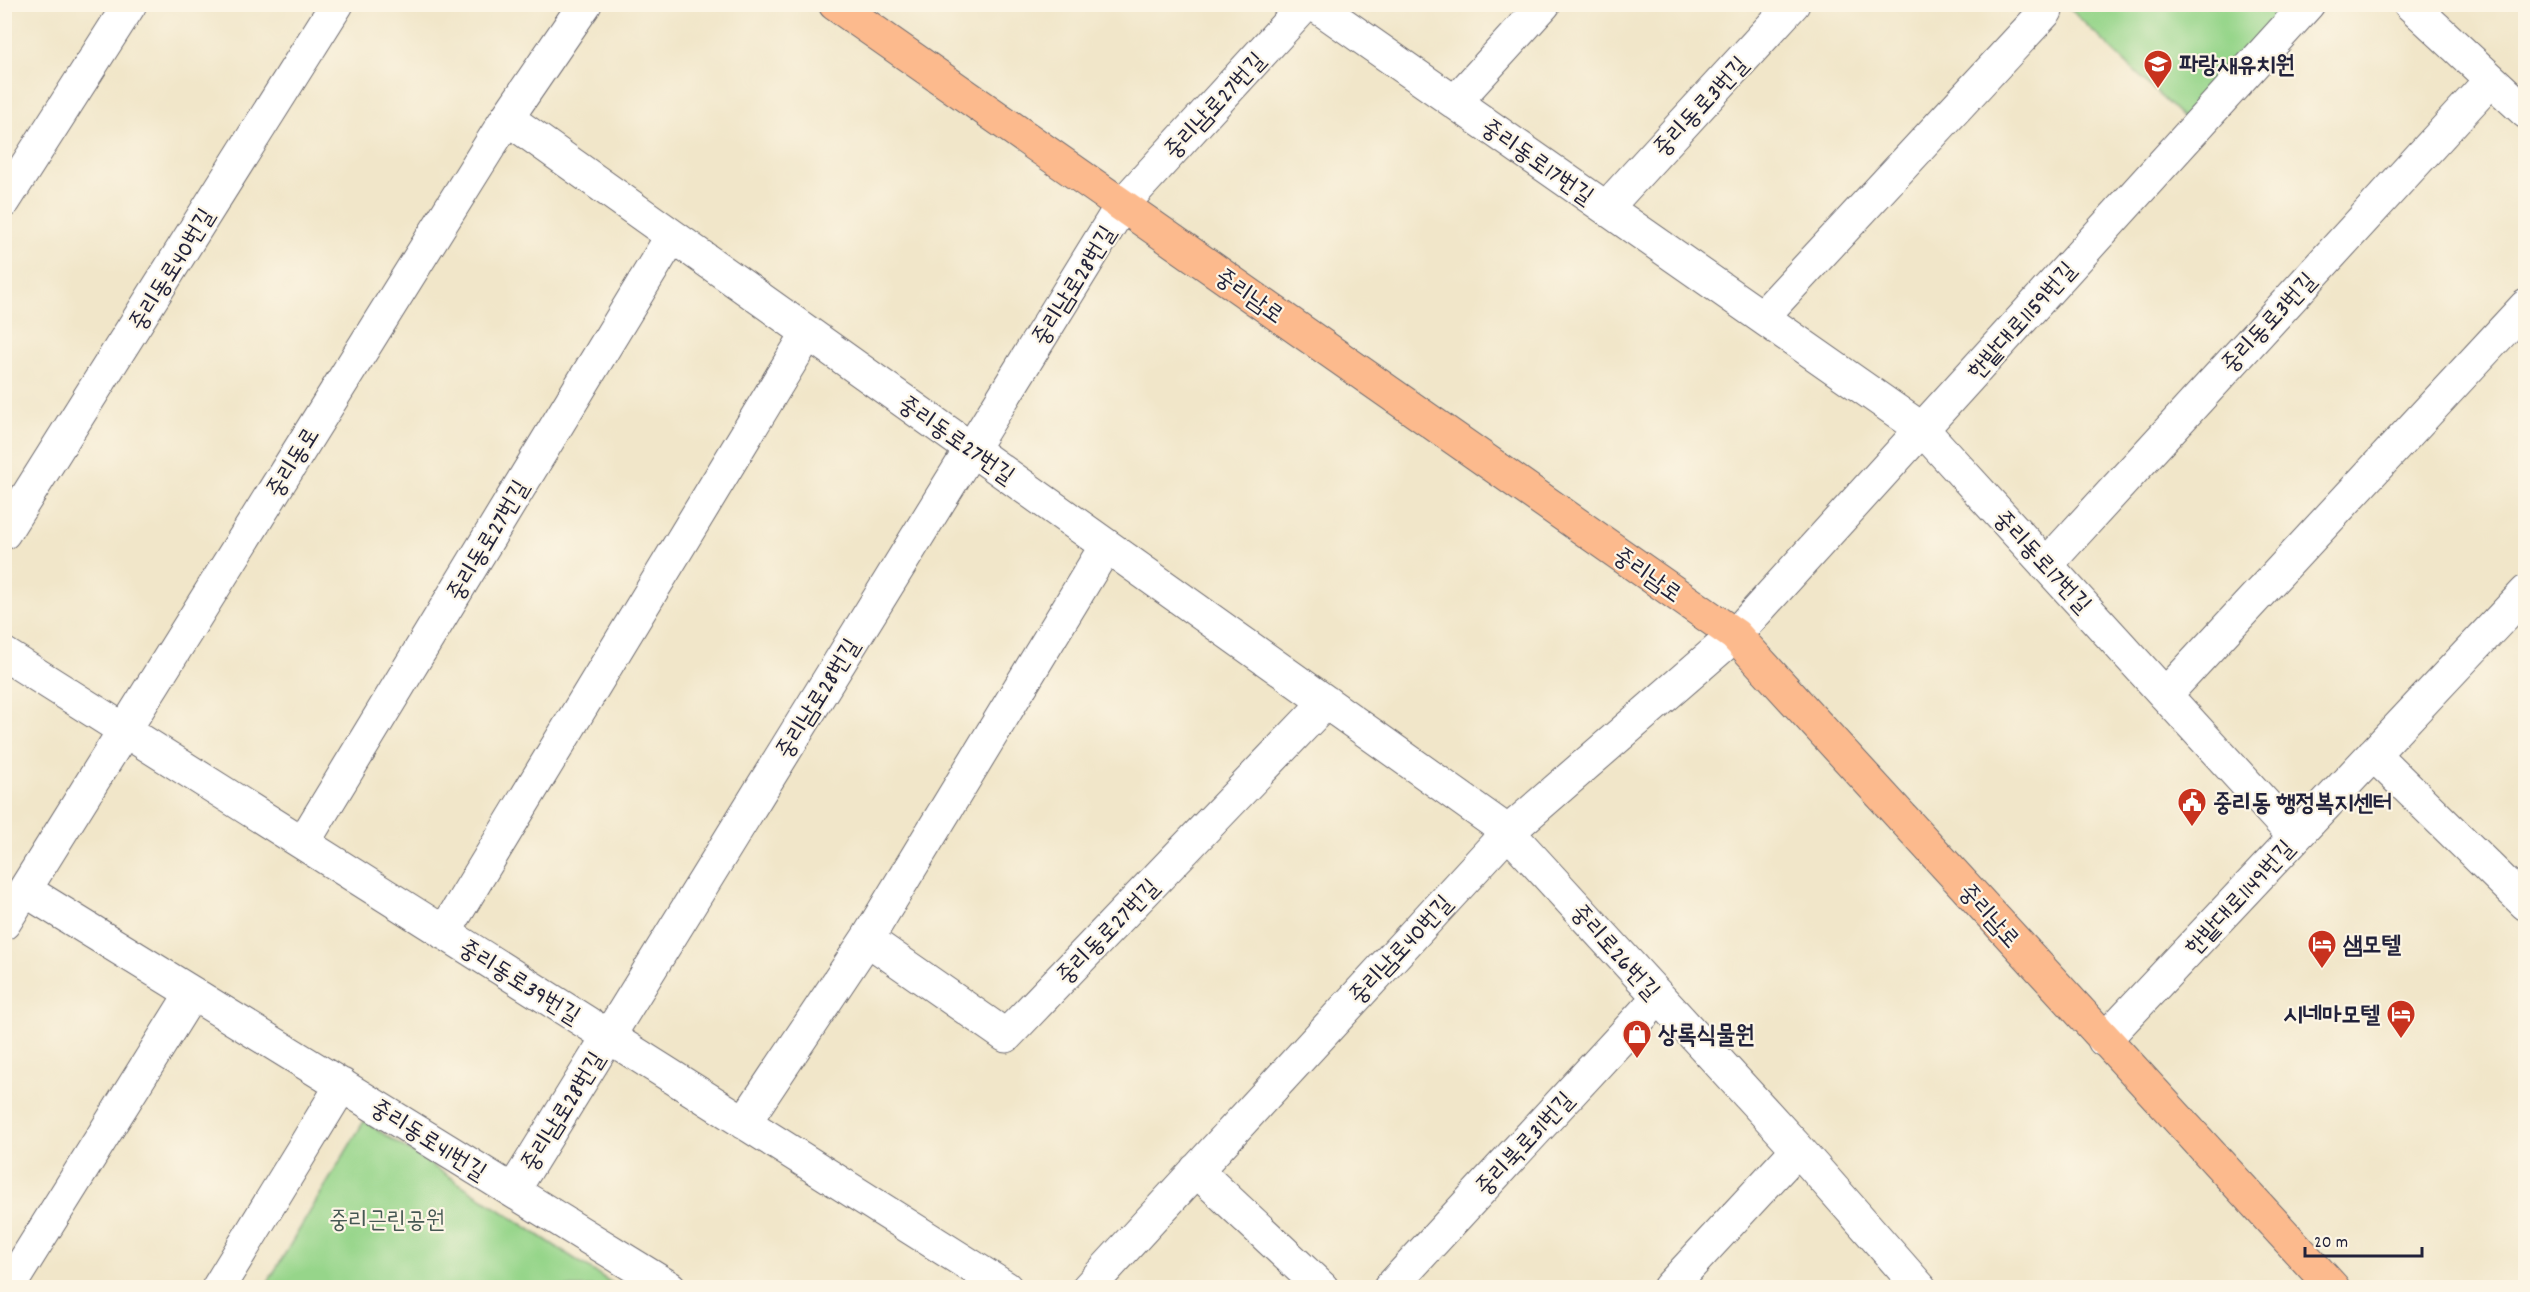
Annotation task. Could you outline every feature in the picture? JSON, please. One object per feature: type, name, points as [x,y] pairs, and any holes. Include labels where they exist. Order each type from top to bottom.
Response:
[{"type":"main road","name":"중리남로","points":[[835,4],[1735,635],[2104,1040],[2333,1287]]},
{"type":"street","points":[[4,201],[130,4]]},
{"type":"street","name":"중리동로40번길","points":[[4,533],[337,4]]},
{"type":"street","name":"중리동로","points":[[4,923],[507,118],[585,4]]},
{"type":"street","name":"중리남로27번길","points":[[1122,205],[1306,4]]},
{"type":"street","name":"중리동로17번길","points":[[1314,4],[1922,429],[2295,837]]},
{"type":"street","points":[[1455,102],[1544,4]]},
{"type":"street","name":"중리동로3번길","points":[[1606,208],[1793,4]]},
{"type":"street","points":[[1762,317],[2046,11],[2040,4]]},
{"type":"street","name":"한밭대로1159번길","points":[[1735,635],[2308,4]]},
{"type":"street","points":[[2410,4],[2526,112]]},
{"type":"street","name":"중리동로3번길","points":[[2046,565],[2491,80]]},
{"type":"street","name":"중리동로27번길","points":[[507,118],[1508,832]]},
{"type":"street","name":"중리남로28번길","points":[[513,1191],[1122,205]]},
{"type":"street","name":"중리동로27번길","points":[[303,843],[672,236]]},
{"type":"street","points":[[2165,695],[2526,306]]},
{"type":"street","points":[[444,933],[808,333]]},
{"type":"street","points":[[744,1123],[867,939],[1106,546]]},
{"type":"street","name":"한밭대로1149번길","points":[[2104,1040],[2526,592]]},
{"type":"street","name":"중리남로40번길","points":[[1088,1287],[1508,832],[1735,635]]},
{"type":"street","points":[[4,654],[124,731]]},
{"type":"street","name":"중리동로27번길","points":[[867,939],[1006,1036],[1326,702]]},
{"type":"street","name":"중리동로39번길","points":[[124,731],[1006,1287]]},
{"type":"street","points":[[2373,754],[2526,904]]},
{"type":"street","name":"중리로26번길","points":[[1508,832],[1798,1149],[1920,1287]]},
{"type":"street","name":"중리동로41번길","points":[[25,890],[670,1287]]},
{"type":"street","points":[[8,1287],[192,993]]},
{"type":"street","name":"중리북로31번길","points":[[1390,1287],[1658,998]]},
{"type":"street","points":[[218,1287],[342,1085]]},
{"type":"street","points":[[1669,1287],[1798,1149]]},
{"type":"street","points":[[1196,1170],[1322,1287]]},
{"type":"green space","points":[[2066,5],[2298,5],[2185,120]]},
{"type":"green space","name":"중리근린공원","points":[[364,1121],[618,1287],[265,1287]]},
{"type":"place","name":"파랑새유치원","points":[[2158,90]]},
{"type":"place","name":"중리동 행정복지센터","points":[[2192,828]]},
{"type":"place","name":"샘모텔","points":[[2322,970]]},
{"type":"place","name":"시네마모텔","points":[[2401,1040]]},
{"type":"place","name":"상록식물원","points":[[1637,1060]]}]
